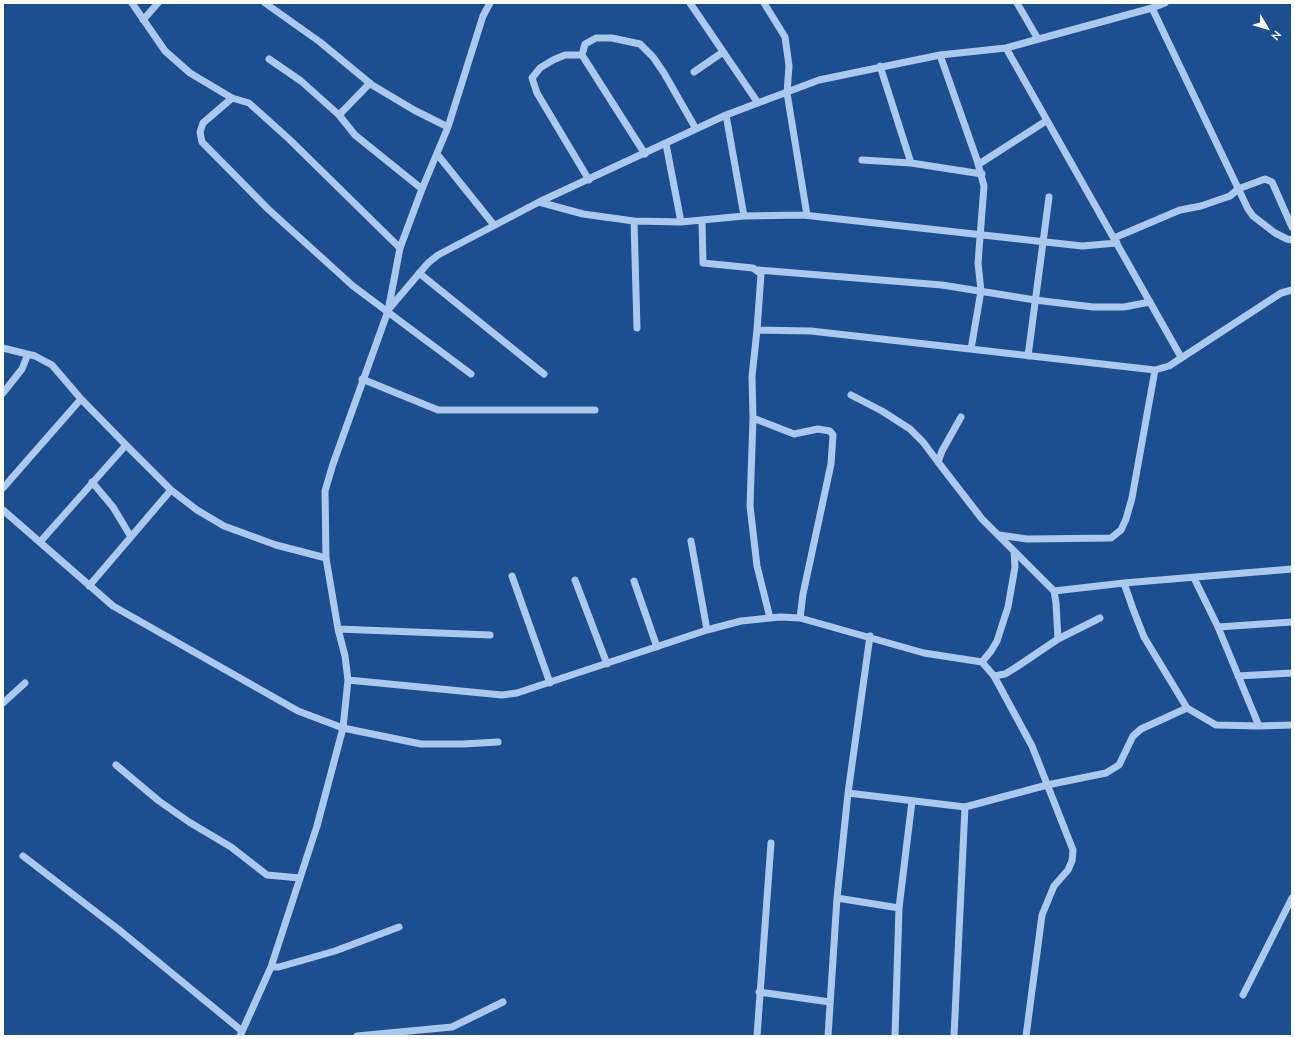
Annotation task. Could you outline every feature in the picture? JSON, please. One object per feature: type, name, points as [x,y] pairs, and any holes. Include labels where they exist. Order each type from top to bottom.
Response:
[{"type":"street","points":[[132,3],[164,51],[190,73],[232,98],[249,103],[289,139],[400,248]]},
{"type":"street","points":[[143,20],[158,3]]},
{"type":"street","points":[[265,3],[320,42],[370,83],[414,110],[448,127]]},
{"type":"street","points":[[23,856],[118,929],[241,1034],[271,967],[317,826],[343,728],[348,680],[345,656],[338,629],[326,558],[325,491],[362,378],[388,310],[400,248],[422,189],[448,127],[483,16],[490,3]]},
{"type":"street","points":[[690,3],[758,103]]},
{"type":"street","points":[[764,3],[785,37],[789,66],[787,93],[807,215]]},
{"type":"street","points":[[1017,3],[1038,39]]},
{"type":"street","points":[[388,310],[419,273],[438,255],[538,202],[589,180],[726,115],[819,80],[880,66],[940,55],[1006,48],[1152,8],[1165,3]]},
{"type":"street","points":[[1152,8],[1238,189],[1253,216],[1275,233],[1286,239],[1292,240]]},
{"type":"street","points":[[645,154],[582,55],[585,44],[596,38],[612,38],[640,44],[653,57],[664,73],[696,129]]},
{"type":"street","points":[[1006,48],[1181,357]]},
{"type":"street","points":[[694,72],[723,52]]},
{"type":"street","points":[[582,55],[565,56],[553,60],[540,68],[532,78],[537,94],[589,180]]},
{"type":"street","points":[[940,55],[979,164],[984,186],[978,263],[981,291],[970,349]]},
{"type":"street","points":[[269,59],[301,81],[340,115],[355,135],[422,189]]},
{"type":"street","points":[[880,66],[911,163]]},
{"type":"street","points":[[340,115],[370,83]]},
{"type":"street","points":[[232,98],[203,123],[200,132],[202,142],[268,209],[354,286],[388,310],[471,374]]},
{"type":"street","points":[[726,115],[744,216]]},
{"type":"street","points":[[979,164],[1046,120]]},
{"type":"street","points":[[666,144],[681,222]]},
{"type":"street","points":[[437,154],[494,225]]},
{"type":"street","points":[[862,160],[911,163],[982,174]]},
{"type":"street","points":[[538,202],[584,214],[634,221],[681,222],[744,216],[807,215],[980,233],[1082,246],[1116,240],[1180,210],[1201,206],[1230,196],[1238,189],[1265,179],[1272,182],[1292,227]]},
{"type":"street","points":[[1028,356],[1049,197]]},
{"type":"street","points":[[634,221],[637,328]]},
{"type":"street","points":[[702,221],[703,263],[726,264],[758,270],[942,285],[1035,300],[1108,308],[1150,302]]},
{"type":"street","points":[[758,270],[761,274],[752,376],[753,418],[750,513],[757,566],[770,618]]},
{"type":"street","points":[[419,273],[544,374]]},
{"type":"street","points":[[757,330],[811,331],[1155,370],[1169,366],[1282,293],[1292,290]]},
{"type":"street","points":[[3,348],[28,354],[52,365],[81,398],[171,490],[197,510],[224,526],[276,544],[326,558]]},
{"type":"street","points":[[3,392],[22,369],[28,354]]},
{"type":"street","points":[[999,536],[1027,539],[1111,538],[1121,530],[1132,498],[1155,370]]},
{"type":"street","points":[[362,378],[438,410],[595,410]]},
{"type":"street","points":[[851,395],[882,411],[910,429],[938,462],[982,519],[1054,591],[1058,639]]},
{"type":"street","points":[[3,488],[81,398]]},
{"type":"street","points":[[938,462],[942,451],[961,417]]},
{"type":"street","points":[[753,418],[794,434],[818,429],[830,431],[833,435],[831,464],[803,594],[800,618]]},
{"type":"street","points":[[40,542],[126,445]]},
{"type":"street","points":[[92,482],[113,507],[130,538]]},
{"type":"street","points":[[89,586],[171,490]]},
{"type":"street","points":[[3,510],[113,606],[298,711],[343,728],[421,744],[498,742]]},
{"type":"street","points":[[691,542],[707,630]]},
{"type":"street","points":[[982,662],[997,641],[1008,607],[1014,567],[1014,552]]},
{"type":"street","points":[[1054,591],[1124,583],[1292,569]]},
{"type":"street","points":[[512,576],[550,683]]},
{"type":"street","points":[[1194,578],[1218,626],[1259,726]]},
{"type":"street","points":[[575,580],[607,664]]},
{"type":"street","points":[[634,582],[658,647]]},
{"type":"street","points":[[1124,583],[1132,609],[1144,637],[1187,708],[1216,725],[1292,725]]},
{"type":"street","points":[[348,680],[502,695],[517,693],[707,630],[741,621],[770,618],[800,618],[870,636],[924,653],[982,662],[994,676],[1032,746],[1073,850],[1072,861],[1068,870],[1054,886],[1042,915],[1026,1036]]},
{"type":"street","points":[[994,676],[1014,668],[1058,639],[1100,618]]},
{"type":"street","points":[[1218,626],[1292,622]]},
{"type":"street","points":[[338,629],[490,636]]},
{"type":"street","points":[[828,1036],[837,898],[848,793],[870,636]]},
{"type":"street","points":[[1238,676],[1292,673]]},
{"type":"street","points":[[3,703],[25,683]]},
{"type":"street","points":[[848,793],[965,807],[1047,785],[1106,773],[1119,765],[1133,736],[1141,729],[1187,708]]},
{"type":"street","points":[[116,765],[159,801],[189,822],[231,847],[267,875],[300,878]]},
{"type":"street","points":[[894,1036],[899,908],[912,801]]},
{"type":"street","points":[[954,1036],[965,807]]},
{"type":"street","points":[[757,1036],[758,992],[771,843]]},
{"type":"street","points":[[837,898],[899,908]]},
{"type":"street","points":[[1243,995],[1292,898]]},
{"type":"street","points":[[271,967],[280,967],[335,951],[399,927]]},
{"type":"street","points":[[758,992],[830,1002]]},
{"type":"street","points":[[357,1036],[452,1027],[503,1002]]}]
